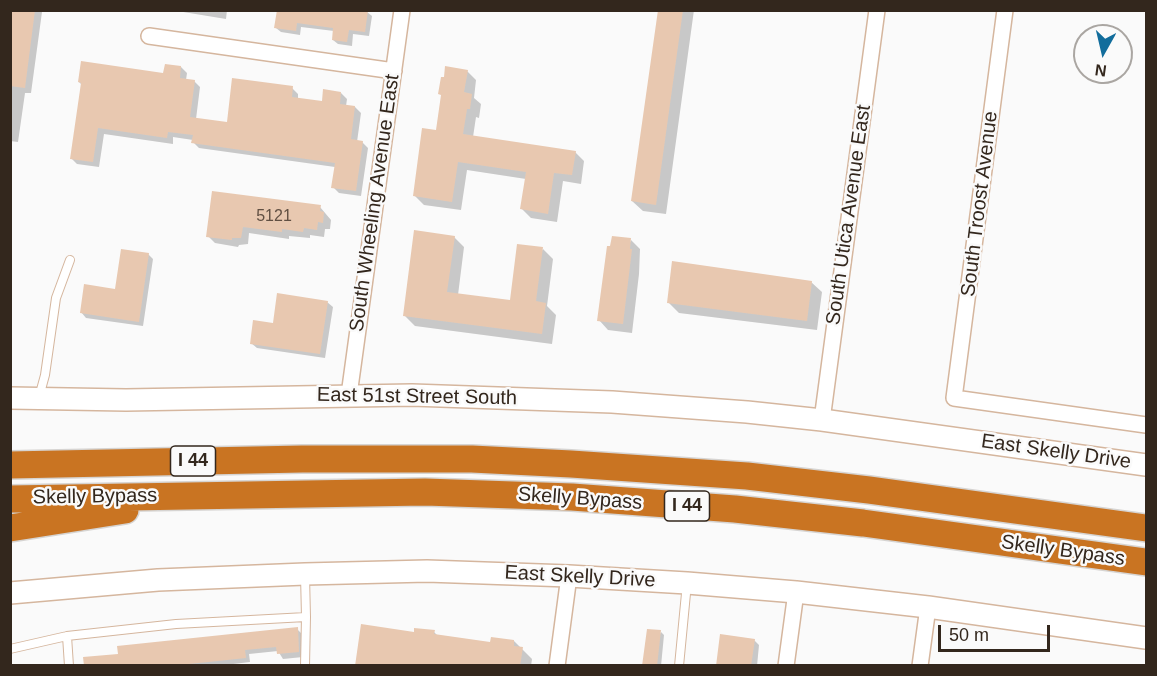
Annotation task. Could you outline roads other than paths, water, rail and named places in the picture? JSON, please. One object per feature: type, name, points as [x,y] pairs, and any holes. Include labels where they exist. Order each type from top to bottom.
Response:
[{"type":"highway","points":[[10,448],[85,463]]},
{"type":"highway","name":"Skelly Bypass","points":[[10,465],[313,459],[472,459],[571,464],[747,476],[868,489],[1146,528]]},
{"type":"highway","name":"Skelly Bypass","points":[[10,499],[425,492],[595,499],[735,509],[863,523],[1146,562]]},
{"type":"highway","points":[[10,528],[224,494]]},
{"type":"main road","name":"East 51st Street South","points":[[10,398],[126,400],[349,395],[515,398],[747,412],[822,420]]},
{"type":"main road","name":"East Skelly Drive","points":[[822,420],[1146,465]]},
{"type":"main road","name":"East Skelly Drive","points":[[10,593],[158,580],[305,574],[427,571],[569,576],[796,592],[928,607],[1146,638]]},
{"type":"street","name":"South Wheeling Avenue East","points":[[349,395],[402,10]]},
{"type":"street","name":"South Utica Avenue East","points":[[822,420],[877,10]]},
{"type":"street","name":"South Troost Avenue","points":[[1005,10],[954,398],[1146,425]]},
{"type":"street","points":[[149,36],[394,72]]},
{"type":"street","points":[[557,666],[569,576]]},
{"type":"street","points":[[786,666],[796,592]]},
{"type":"street","points":[[920,666],[928,607]]},
{"type":"lane","points":[[39,399],[45,375],[56,298],[70,260]]},
{"type":"lane","points":[[305,574],[305,666]]},
{"type":"lane","points":[[679,666],[687,583]]},
{"type":"lane","points":[[10,649],[67,636],[176,624],[306,617]]},
{"type":"lane","points":[[67,636],[69,666]]}]
